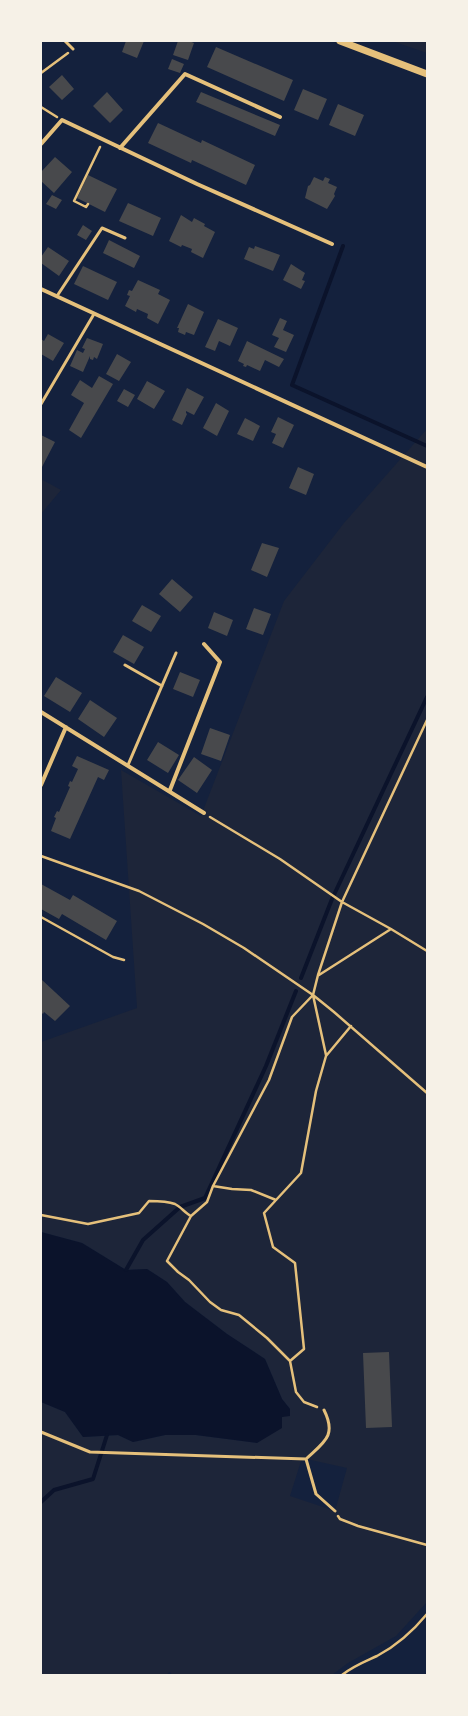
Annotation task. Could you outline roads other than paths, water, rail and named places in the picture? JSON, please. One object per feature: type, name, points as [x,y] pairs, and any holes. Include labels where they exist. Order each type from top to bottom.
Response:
[{"type":"street","points":[[340,41],[427,74]]},
{"type":"street","points":[[120,148],[185,74],[280,117]]},
{"type":"street","points":[[41,144],[62,120],[196,184],[332,244]]},
{"type":"street","points":[[41,289],[427,467]]},
{"type":"street","points":[[170,790],[220,662],[204,644]]},
{"type":"street","points":[[41,712],[170,790],[204,813]]},
{"type":"street","points":[[41,785],[66,727]]},
{"type":"lane","points":[[65,41],[73,50]]},
{"type":"lane","points":[[57,296],[102,228],[125,238]]},
{"type":"lane","points":[[41,404],[94,314]]},
{"type":"lane","points":[[128,765],[176,653]]},
{"type":"lane","points":[[125,665],[162,686]]},
{"type":"lane","points":[[41,1432],[90,1452],[99,1453],[306,1459],[327,1439],[330,1422],[324,1410]]},
{"type":"lane","points":[[306,1459],[316,1494],[335,1511]]},
{"type":"waterway","points":[[343,246],[292,385],[427,446]]},
{"type":"waterway","points":[[301,978],[332,899],[427,697]]},
{"type":"waterway","points":[[126,1270],[143,1240],[180,1207],[205,1198],[266,1066],[296,991]]},
{"type":"waterway","points":[[41,1502],[54,1490],[93,1479],[107,1435]]}]
